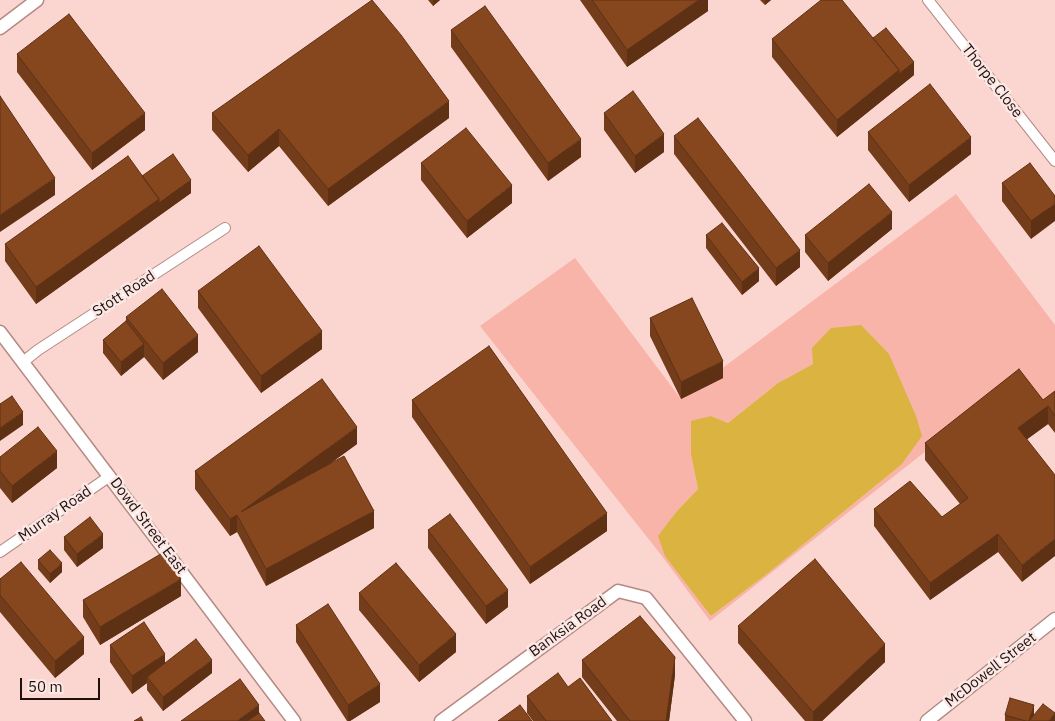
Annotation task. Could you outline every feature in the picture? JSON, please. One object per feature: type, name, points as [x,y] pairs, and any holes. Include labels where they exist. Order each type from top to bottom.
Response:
[{"type":"street","points":[[0,28],[37,0]]},
{"type":"street","name":"Thorpe Close","points":[[928,0],[1055,161]]},
{"type":"street","name":"Stott Road","points":[[23,362],[38,350],[225,228]]},
{"type":"street","name":"Dowd Street East","points":[[0,332],[294,721]]},
{"type":"street","name":"Murray Road","points":[[0,552],[110,476]]},
{"type":"street","name":"Banksia Road","points":[[441,721],[618,591],[646,598],[745,721]]},
{"type":"street","name":"McDowell Street","points":[[927,721],[1055,619]]},
{"type":"shaded area","points":[[956,194],[1055,325],[1055,408],[1043,418],[1015,381],[710,621],[662,556],[480,326],[575,258],[681,399]],"holes":[[[813,364],[901,465],[767,574],[711,616],[659,537],[677,511],[698,489],[691,455],[711,416],[728,423],[778,383]]]},
{"type":"shaded area","points":[[861,325],[889,354],[916,416],[922,436],[901,465],[767,574],[711,616],[665,556],[658,536],[677,511],[698,489],[691,455],[691,421],[711,416],[728,423],[778,383],[813,364],[812,348],[831,328]]},
{"type":"building","points":[[372,0],[401,35],[449,101],[328,189],[279,129],[248,155],[212,113]]},
{"type":"building","points":[[592,0],[699,0],[627,50]]},
{"type":"building","points":[[821,0],[842,0],[899,70],[837,120],[772,39]]},
{"type":"building","points":[[485,6],[581,139],[548,163],[451,30]]},
{"type":"building","points":[[69,14],[145,113],[92,153],[17,54]]},
{"type":"building","points":[[886,28],[914,62],[899,74],[899,70],[873,38]]},
{"type":"building","points":[[930,84],[971,137],[909,185],[868,132]]},
{"type":"building","points":[[633,91],[664,134],[635,156],[604,113]]},
{"type":"building","points":[[0,96],[55,178],[0,215]]},
{"type":"building","points":[[698,118],[800,250],[776,268],[674,136]]},
{"type":"building","points":[[466,128],[512,185],[467,221],[421,163]]},
{"type":"building","points":[[173,154],[191,180],[159,203],[159,199],[142,176]]},
{"type":"building","points":[[128,156],[159,199],[36,287],[5,244]]},
{"type":"building","points":[[1030,163],[1055,196],[1055,204],[1031,221],[1002,183]]},
{"type":"building","points":[[869,184],[892,212],[828,263],[805,235]]},
{"type":"building","points":[[722,223],[759,268],[742,282],[706,235]]},
{"type":"building","points":[[259,246],[322,331],[261,376],[198,291]]},
{"type":"building","points":[[162,289],[198,335],[163,363],[126,317]]},
{"type":"building","points":[[692,298],[723,361],[681,382],[650,318]]},
{"type":"building","points":[[126,321],[144,344],[121,362],[103,340]]},
{"type":"building","points":[[489,346],[607,513],[530,567],[412,400]]},
{"type":"building","points":[[1019,369],[1043,400],[1055,391],[1055,416],[1048,406],[1018,428],[1055,475],[1055,539],[1022,565],[998,534],[930,583],[874,509],[910,481],[942,517],[968,498],[925,443]]},
{"type":"building","points":[[322,379],[357,427],[241,512],[344,456],[374,511],[266,569],[237,515],[230,519],[195,471]]},
{"type":"building","points":[[12,396],[23,412],[0,428],[0,404]]},
{"type":"building","points":[[38,427],[57,451],[12,486],[0,471],[0,457]]},
{"type":"building","points":[[450,514],[508,590],[486,606],[428,530]]},
{"type":"building","points":[[90,517],[103,534],[77,554],[64,537]]},
{"type":"building","points":[[50,550],[62,563],[50,574],[38,560]]},
{"type":"building","points":[[164,552],[181,579],[100,627],[83,600]]},
{"type":"building","points":[[815,559],[885,644],[813,712],[738,626]]},
{"type":"building","points":[[21,562],[84,637],[55,661],[0,595],[0,579]]},
{"type":"building","points":[[396,563],[456,634],[419,665],[359,593]]},
{"type":"building","points":[[328,604],[380,684],[348,705],[296,625]]},
{"type":"building","points":[[640,616],[675,657],[666,721],[630,721],[582,660]]},
{"type":"building","points":[[144,622],[165,654],[132,676],[110,645]]},
{"type":"building","points":[[196,639],[212,660],[163,697],[147,677]]},
{"type":"building","points":[[558,673],[568,687],[580,678],[612,721],[546,721],[527,696]]},
{"type":"building","points":[[240,679],[259,705],[237,721],[181,721]]},
{"type":"building","points":[[1010,698],[1034,705],[1029,721],[1005,715]]},
{"type":"building","points":[[1043,704],[1055,713],[1049,721],[1029,721]]},
{"type":"building","points":[[520,705],[532,721],[498,721]]},
{"type":"building","points":[[259,713],[265,721],[247,721]]},
{"type":"building","points":[[141,717],[143,721],[134,721]]}]
